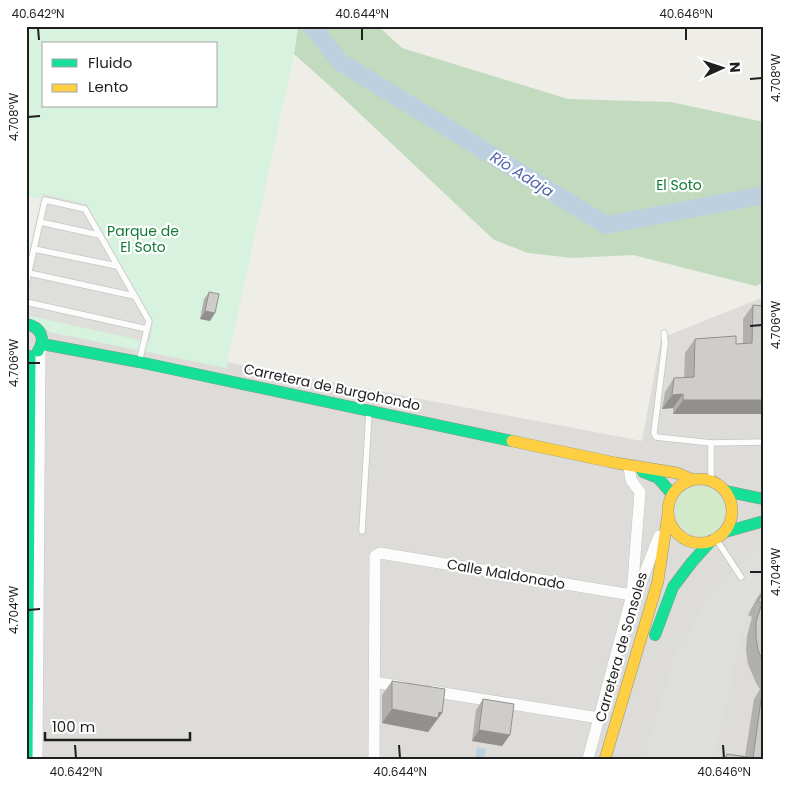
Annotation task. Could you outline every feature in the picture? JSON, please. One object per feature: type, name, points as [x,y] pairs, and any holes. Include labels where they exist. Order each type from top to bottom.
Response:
[{"type":"main road","points":[[26,324],[39,329],[43,338],[41,346],[28,356],[28,759]]},
{"type":"main road","name":"Carretera de Burgohondo","points":[[41,346],[139,362],[616,463],[677,473],[691,479]]},
{"type":"main road","name":"Carretera de Burgohondo","points":[[616,463],[658,478],[672,494]]},
{"type":"main road","points":[[764,499],[725,490],[710,480],[701,478],[691,479],[677,487],[672,494],[668,503],[667,517],[673,529],[680,537],[695,543],[764,521]]},
{"type":"main road","points":[[717,537],[730,522],[732,511],[730,500],[725,490]]},
{"type":"main road","name":"Carretera de Sonsoles","points":[[605,759],[658,581],[667,517]]},
{"type":"main road","name":"Carretera de Sonsoles","points":[[652,642],[673,587],[692,562],[717,537]]},
{"type":"street","points":[[37,759],[41,346]]},
{"type":"street","points":[[588,759],[632,595],[640,492],[631,480],[629,467]]},
{"type":"street","points":[[632,595],[640,588],[667,517]]},
{"type":"street","name":"Calle Maldonado","points":[[374,682],[376,556],[380,553],[632,595]]},
{"type":"street","points":[[374,759],[374,682],[600,718]]},
{"type":"lane","points":[[26,284],[45,200],[85,209],[149,321],[139,362]]},
{"type":"lane","points":[[40,222],[99,235]]},
{"type":"lane","points":[[34,249],[117,266]]},
{"type":"lane","points":[[29,273],[134,296]]},
{"type":"lane","points":[[26,302],[147,329]]},
{"type":"lane","points":[[664,334],[654,433],[656,438],[710,443],[764,442]]},
{"type":"lane","points":[[362,531],[369,410]]},
{"type":"lane","points":[[710,443],[710,480]]},
{"type":"lane","points":[[717,537],[741,577]]},
{"type":"shaded area","points":[[43,194],[86,204],[153,323],[149,342],[26,315],[26,269]]},
{"type":"shaded area","points":[[764,297],[764,759],[26,759],[26,322],[642,441],[661,338]]},
{"type":"shaded area","points":[[764,551],[764,594],[746,611],[714,759],[644,759],[675,656],[705,604],[750,554]]},
{"type":"green space","name":"Parque de El Soto","points":[[26,26],[298,26],[294,54],[226,368],[49,332],[44,327],[26,319],[26,262],[41,198],[26,196]]},
{"type":"green space","name":"El Soto","points":[[298,26],[378,26],[402,48],[568,99],[671,102],[764,122],[764,282],[756,286],[633,255],[573,258],[528,253],[494,240],[294,54]]},
{"type":"green space","points":[[700,486],[709,488],[720,497],[725,511],[723,520],[714,531],[700,536],[691,534],[680,525],[675,511],[677,502],[686,491]]},
{"type":"water","points":[[477,747],[486,749],[484,759],[475,759]]},
{"type":"building","points":[[209,292],[219,294],[215,313],[205,311]]},
{"type":"building","points":[[753,305],[764,306],[764,400],[683,400],[683,394],[672,395],[674,378],[694,377],[695,339],[736,336],[736,344],[752,343]]},
{"type":"building","points":[[764,590],[764,664],[758,650],[756,622],[762,603],[758,601]]},
{"type":"building","points":[[392,681],[445,689],[442,713],[439,712],[438,718],[392,709]]},
{"type":"building","points":[[763,685],[764,759],[726,759],[727,754],[753,758]]},
{"type":"building","points":[[483,699],[514,704],[510,735],[479,730]]},
{"type":"waterway","name":"Río Adaja","points":[[312,26],[340,62],[606,225],[764,195]]},
{"type":"traffic: fast","points":[[26,324],[31,325],[41,334],[42,342],[38,351]]},
{"type":"traffic: fast","points":[[42,344],[139,362],[512,441]]},
{"type":"traffic: fast","points":[[27,759],[30,356]]},
{"type":"traffic: fast","points":[[643,472],[658,478],[672,494]]},
{"type":"traffic: fast","points":[[725,491],[764,499]]},
{"type":"traffic: fast","points":[[725,532],[764,521]]},
{"type":"traffic: fast","points":[[655,635],[673,587],[711,541]]},
{"type":"traffic: slow","points":[[512,441],[616,463],[677,473],[691,479]]},
{"type":"traffic: slow","points":[[694,479],[706,479],[723,488],[730,499],[732,511],[730,523],[723,534],[706,543],[694,543],[682,538],[673,529],[668,517],[668,505],[673,493],[682,484],[694,479]]},
{"type":"traffic: slow","points":[[605,759],[658,581],[668,514]]}]
